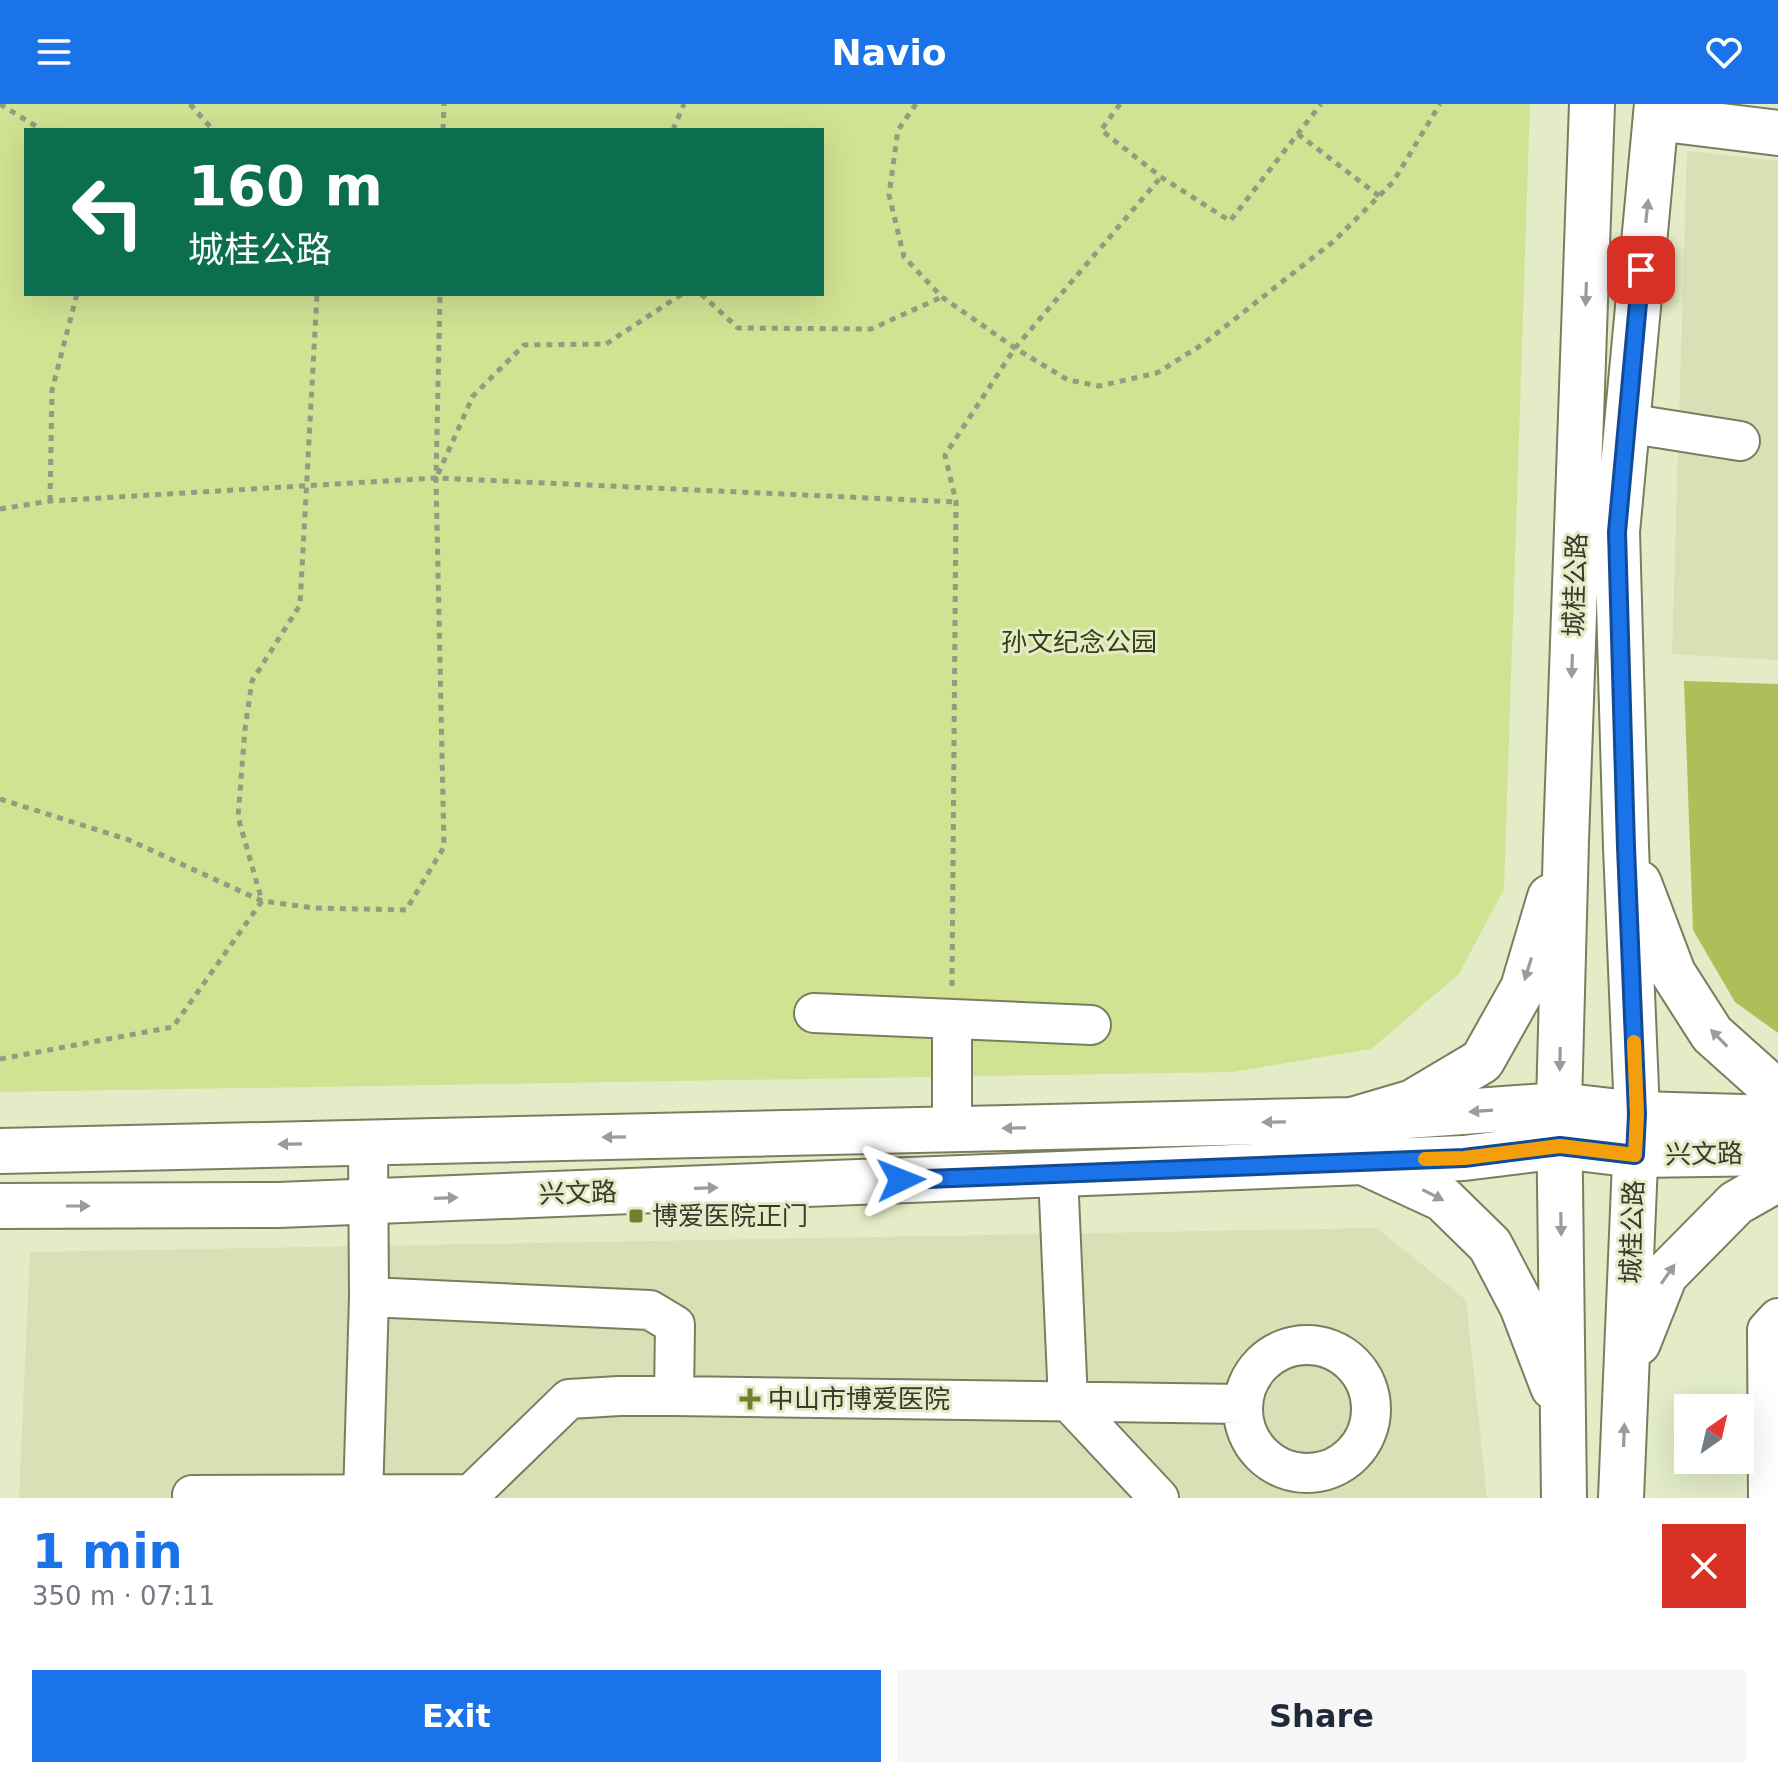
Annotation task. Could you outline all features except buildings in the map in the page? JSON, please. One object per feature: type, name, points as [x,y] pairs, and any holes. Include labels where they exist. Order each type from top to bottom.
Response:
[{"type":"main road","name":"城桂公路","points":[[1564,1498],[1559,1125],[1592,104]]},
{"type":"main road","name":"城桂公路","points":[[1621,1498],[1636,1134],[1617,532],[1657,111]]},
{"type":"main road","points":[[1657,111],[1778,133]]},
{"type":"main road","points":[[1352,1120],[1413,1102],[1482,1061],[1523,988],[1566,841]]},
{"type":"main road","points":[[1626,847],[1673,973],[1712,1034],[1769,1085],[1778,1087]]},
{"type":"main road","name":"兴文路","points":[[1636,1134],[1778,1118]]},
{"type":"main road","name":"兴文路","points":[[0,1151],[1352,1120],[1559,1125],[1778,1153]]},
{"type":"main road","name":"兴文路","points":[[0,1206],[278,1205],[1464,1158],[1559,1125]]},
{"type":"main road","points":[[1363,1162],[1443,1199],[1490,1245],[1522,1306],[1563,1412]]},
{"type":"main road","points":[[1626,1371],[1665,1275],[1736,1203],[1778,1179]]},
{"type":"street","points":[[1626,423],[1740,441]]},
{"type":"street","points":[[814,1013],[1091,1025]]},
{"type":"street","points":[[952,1019],[952,1129]]},
{"type":"street","points":[[363,1496],[369,1297],[368,1142]]},
{"type":"street","points":[[1058,1174],[1068,1401],[1159,1498]]},
{"type":"street","points":[[369,1297],[650,1310],[675,1325],[674,1396]]},
{"type":"street","points":[[1768,1498],[1767,1330],[1778,1318]]},
{"type":"street","points":[[1296,1345],[1316,1345],[1336,1351],[1352,1362],[1364,1379],[1371,1398],[1371,1419],[1365,1438],[1353,1455],[1334,1467],[1313,1473],[1291,1485],[1254,1446],[1244,1426],[1242,1404],[1247,1382],[1260,1364],[1276,1351],[1296,1345]]},
{"type":"street","points":[[192,1495],[471,1494],[569,1399],[674,1396],[1242,1404]]},
{"type":"path","points":[[0,104],[39,128]]},
{"type":"path","points":[[190,104],[211,128]]},
{"type":"path","points":[[443,128],[444,104]]},
{"type":"path","points":[[674,128],[684,104]]},
{"type":"path","points":[[916,104],[898,130],[889,195],[904,257],[942,297],[1015,348],[1068,380],[1099,386],[1157,373],[1203,344],[1334,241],[1393,182],[1440,104]]},
{"type":"path","points":[[1120,104],[1101,130],[1161,177],[1230,221],[1321,104]]},
{"type":"path","points":[[1298,134],[1379,196]]},
{"type":"path","points":[[952,1019],[956,502],[945,455],[1015,348],[1161,177]]},
{"type":"path","points":[[50,501],[52,390],[76,296]]},
{"type":"path","points":[[262,901],[238,817],[245,729],[252,681],[300,605],[317,296]]},
{"type":"path","points":[[0,799],[129,840],[262,901],[314,908],[406,910],[444,847],[436,478],[440,296]]},
{"type":"path","points":[[436,478],[473,396],[524,345],[606,344],[679,296]]},
{"type":"path","points":[[703,296],[738,328],[871,329],[942,297]]},
{"type":"path","points":[[0,509],[50,501],[436,478],[956,502]]},
{"type":"path","points":[[0,1059],[173,1027],[262,901]]},
{"type":"shaded area","points":[[1687,151],[1778,161],[1778,660],[1672,654]]},
{"type":"shaded area","name":"中山市博爱医院","points":[[1377,1228],[1466,1300],[1487,1498],[19,1498],[30,1252]]},
{"type":"green space","name":"孙文纪念公园","points":[[0,104],[1530,104],[1504,889],[1459,974],[1371,1049],[1233,1072],[0,1092]]},
{"type":"slow traffic","points":[[1425,1159],[1464,1158],[1560,1146],[1635,1155],[1634,1042]]},
{"type":"place","name":"博爱医院正门","points":[[636,1216]]},
{"type":"place","name":"中山市博爱医院","points":[[750,1399]]},
{"type":"route","points":[[901,1180],[1464,1158],[1560,1146],[1635,1155],[1637,1114],[1617,532],[1641,270]]}]
